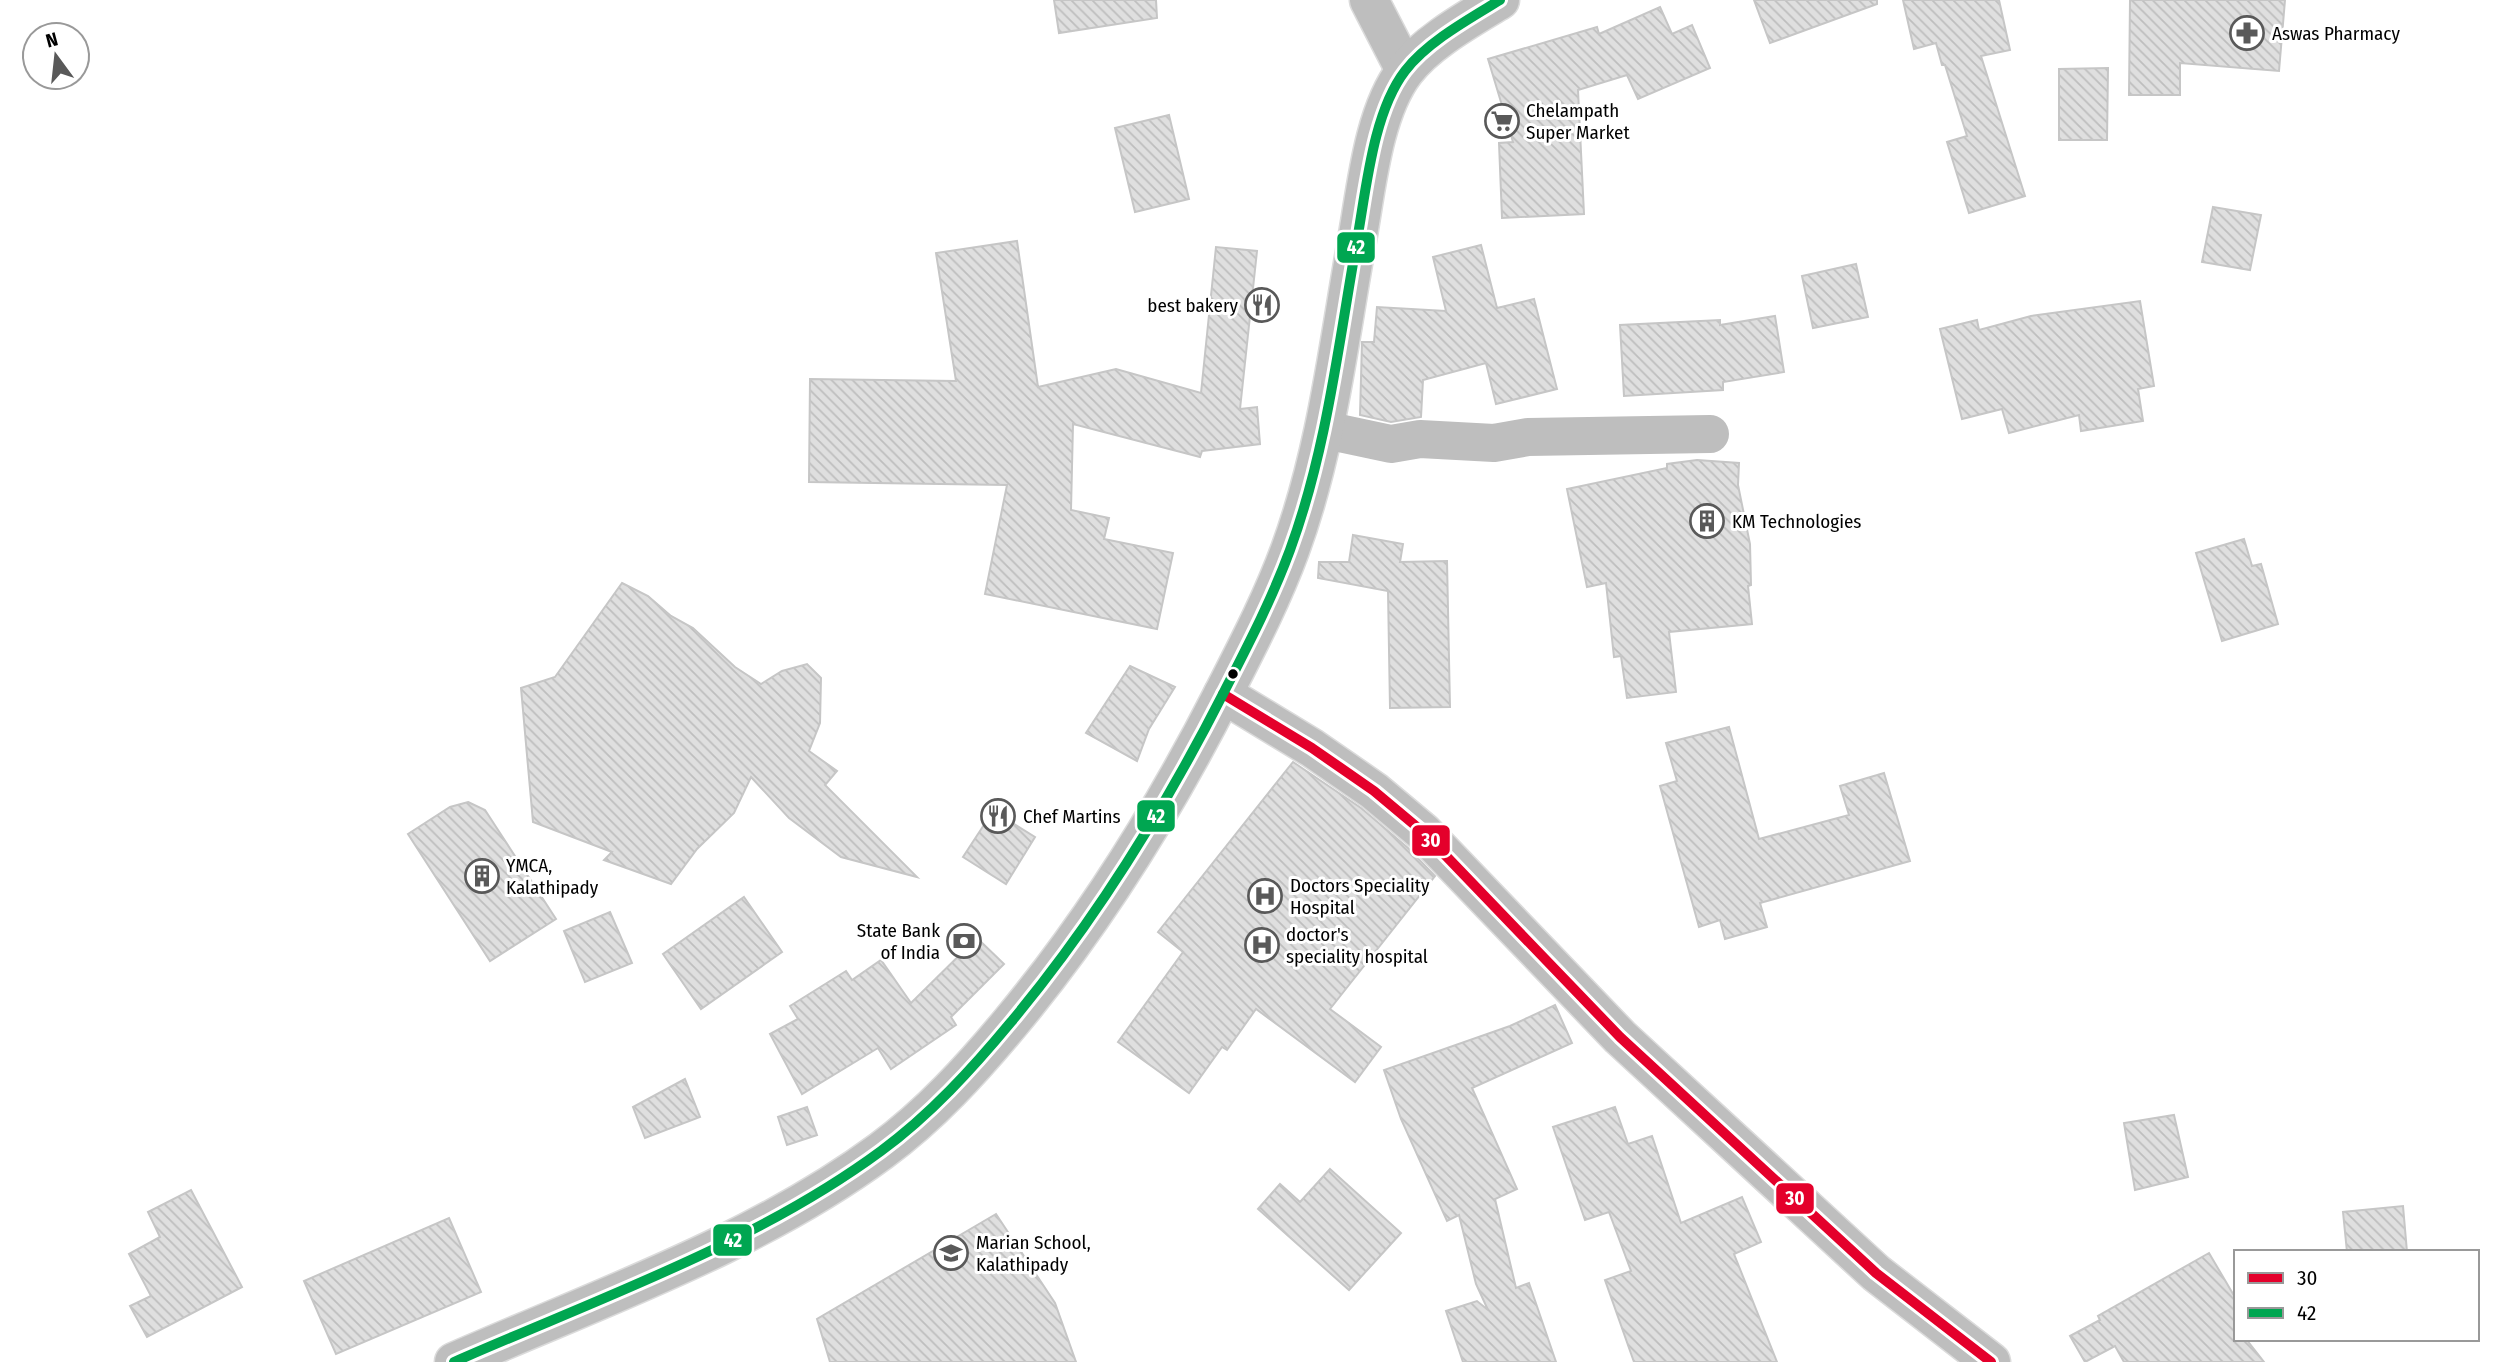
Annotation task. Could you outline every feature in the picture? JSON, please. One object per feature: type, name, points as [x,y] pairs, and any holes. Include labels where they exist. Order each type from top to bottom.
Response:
[{"type":"main road","points":[[1368,0],[1405,70]]},
{"type":"main road","points":[[454,1362],[666,1271],[837,1181],[882,1150],[934,1107],[989,1048],[1093,918],[1149,831],[1223,694],[1268,607],[1291,546],[1325,429],[1370,166],[1385,108],[1405,70],[1454,28],[1500,0]]},
{"type":"main road","points":[[1325,429],[1391,444],[1420,439],[1494,443],[1528,438],[1710,434]]},
{"type":"main road","points":[[1223,694],[1312,748],[1374,791],[1423,832],[1620,1037],[1876,1273],[1991,1362]]},
{"type":"building","points":[[1054,0],[1156,0],[1157,18],[1059,33]]},
{"type":"building","points":[[1754,0],[1877,0],[1877,4],[1770,43]]},
{"type":"building","points":[[1903,0],[1999,0],[2010,50],[1981,56],[2025,196],[1969,213],[1947,142],[1967,136],[1945,65],[1942,65],[1936,43],[1914,49]]},
{"type":"building","points":[[2130,0],[2285,0],[2279,71],[2180,63],[2180,95],[2129,95]]},
{"type":"building","points":[[1660,7],[1672,34],[1692,25],[1710,68],[1638,99],[1627,75],[1578,90],[1584,214],[1502,218],[1499,143],[1513,142],[1488,59],[1597,27],[1599,34]]},
{"type":"building","points":[[2108,68],[2107,140],[2059,140],[2059,69]]},
{"type":"building","points":[[1169,115],[1189,199],[1135,212],[1115,128]]},
{"type":"building","points":[[2213,207],[2261,215],[2250,270],[2202,262]]},
{"type":"building","points":[[1017,241],[1038,387],[1116,369],[1201,393],[1216,247],[1257,251],[1240,409],[1257,407],[1260,444],[1202,451],[1200,457],[1073,424],[1071,510],[1109,518],[1104,539],[1173,553],[1157,629],[985,594],[1007,485],[809,482],[810,379],[956,381],[936,253]]},
{"type":"building","points":[[1481,245],[1497,308],[1534,299],[1557,389],[1496,404],[1486,363],[1423,380],[1421,417],[1391,422],[1360,415],[1362,342],[1374,342],[1377,307],[1446,311],[1433,257]]},
{"type":"building","points":[[1856,264],[1868,317],[1813,328],[1802,276]]},
{"type":"building","points":[[2140,301],[2154,386],[2138,389],[2143,421],[2081,431],[2079,415],[2009,433],[2002,409],[1962,419],[1940,329],[1977,320],[1979,330],[2031,316]]},
{"type":"building","points":[[1775,316],[1784,372],[1723,382],[1723,390],[1624,396],[1620,325],[1720,320],[1720,325]]},
{"type":"building","points":[[1697,460],[1739,463],[1738,485],[1750,544],[1751,585],[1748,586],[1752,624],[1669,632],[1676,692],[1627,698],[1621,656],[1614,657],[1606,583],[1587,587],[1567,489],[1667,468],[1667,464]]},
{"type":"building","points":[[1353,535],[1403,544],[1400,562],[1447,561],[1450,707],[1390,708],[1388,591],[1318,578],[1319,562],[1349,562]]},
{"type":"building","points":[[2244,539],[2252,566],[2261,564],[2278,624],[2222,641],[2196,553]]},
{"type":"building","points":[[622,583],[648,596],[671,616],[693,628],[735,667],[761,684],[782,671],[807,664],[821,678],[820,723],[809,751],[837,771],[825,785],[917,877],[841,857],[789,818],[751,777],[734,813],[697,849],[671,884],[604,860],[612,852],[533,822],[521,688],[555,677]]},
{"type":"building","points":[[1130,666],[1175,687],[1149,729],[1137,761],[1086,733]]},
{"type":"building","points":[[1729,727],[1759,839],[1849,815],[1840,786],[1884,773],[1910,861],[1760,903],[1767,927],[1725,939],[1720,920],[1699,927],[1660,786],[1677,781],[1666,743]]},
{"type":"building","name":"doctor's speciality hospital","points":[[1293,762],[1361,808],[1408,848],[1435,876],[1330,1009],[1381,1047],[1355,1082],[1256,1009],[1227,1050],[1222,1047],[1189,1093],[1118,1042],[1183,952],[1158,932]]},
{"type":"building","name":"YMCA, Kalathipady","points":[[468,802],[485,810],[556,919],[490,961],[408,834],[450,807]]},
{"type":"building","points":[[993,811],[1035,837],[1006,884],[963,857]]},
{"type":"building","points":[[744,897],[782,952],[701,1009],[663,954]]},
{"type":"building","points":[[610,912],[632,963],[585,982],[564,931]]},
{"type":"building","points":[[977,938],[1004,964],[951,1017],[956,1025],[891,1069],[878,1048],[802,1094],[770,1034],[798,1019],[790,1006],[846,971],[852,980],[881,960],[911,1003]]},
{"type":"building","points":[[1555,1005],[1572,1043],[1472,1088],[1517,1189],[1495,1199],[1516,1288],[1529,1283],[1556,1362],[1463,1362],[1446,1311],[1477,1301],[1488,1310],[1476,1284],[1459,1215],[1447,1221],[1401,1119],[1384,1070],[1510,1026]]},
{"type":"building","points":[[685,1079],[700,1117],[645,1138],[633,1107]]},
{"type":"building","points":[[807,1107],[817,1135],[787,1145],[778,1117]]},
{"type":"building","points":[[1615,1107],[1628,1144],[1652,1136],[1681,1223],[1742,1197],[1761,1242],[1734,1254],[1777,1362],[1634,1362],[1605,1280],[1631,1271],[1609,1212],[1585,1220],[1553,1127]]},
{"type":"building","points":[[2174,1115],[2188,1177],[2135,1190],[2124,1123]]},
{"type":"building","points":[[1330,1169],[1401,1233],[1349,1290],[1258,1209],[1280,1184],[1300,1202]]},
{"type":"building","points":[[191,1190],[242,1287],[147,1337],[130,1306],[151,1296],[129,1254],[160,1237],[148,1212]]},
{"type":"building","points":[[2403,1206],[2407,1250],[2347,1250],[2343,1212]]},
{"type":"building","points":[[996,1214],[1055,1303],[1076,1362],[830,1362],[817,1319]]},
{"type":"building","points":[[449,1218],[481,1292],[336,1354],[304,1281]]},
{"type":"building","points":[[2209,1253],[2234,1296],[2234,1341],[2248,1341],[2264,1362],[2124,1362],[2115,1346],[2085,1362],[2070,1336],[2100,1320],[2098,1316]]},
{"type":"transit line","name":"42","points":[[454,1362],[674,1268],[728,1242],[832,1184],[881,1151],[950,1091],[1011,1022],[1072,944],[1127,863],[1201,736],[1268,604],[1290,550],[1322,438],[1372,155],[1385,109],[1394,89],[1405,71],[1425,50],[1500,0]]},
{"type":"transit line","name":"30","points":[[1223,694],[1312,748],[1374,791],[1423,832],[1620,1037],[1876,1273],[1991,1362]]},
{"type":"place","name":"Aswas Pharmacy","points":[[2247,33]]},
{"type":"place","name":"Chelampath Super Market","points":[[1502,121]]},
{"type":"place","name":"best bakery","points":[[1262,305]]},
{"type":"place","name":"KM Technologies","points":[[1707,521]]},
{"type":"place","name":"Chef Martins","points":[[998,816]]},
{"type":"place","name":"YMCA, Kalathipady","points":[[482,876]]},
{"type":"place","name":"Doctors Speciality Hospital","points":[[1265,896]]},
{"type":"place","name":"State Bank of India","points":[[964,941]]},
{"type":"place","name":"doctor's speciality hospital","points":[[1262,945]]},
{"type":"place","name":"Marian School, Kalathipady","points":[[951,1253]]}]
